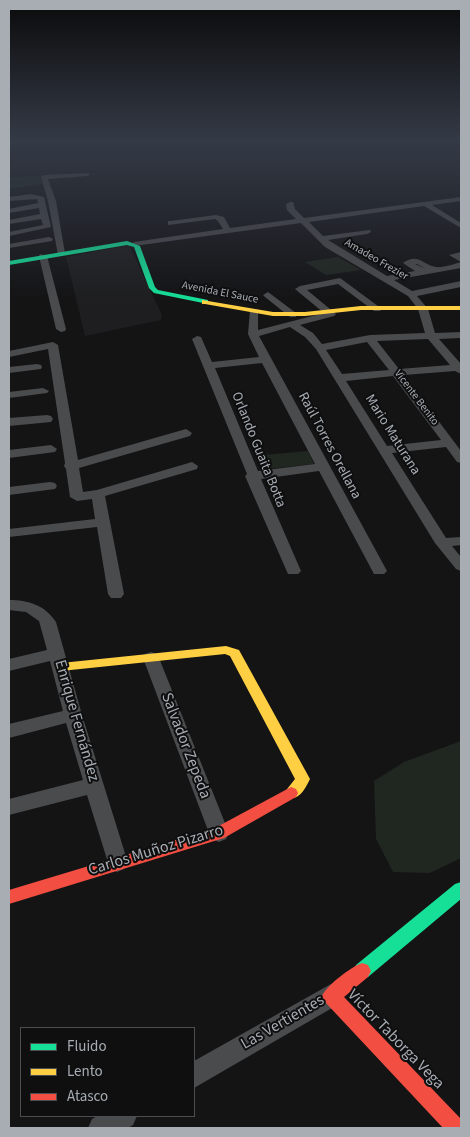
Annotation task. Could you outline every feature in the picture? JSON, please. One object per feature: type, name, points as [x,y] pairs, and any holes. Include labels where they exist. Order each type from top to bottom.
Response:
[{"type":"street","points":[[50,195],[52,202],[52,255]]},
{"type":"street","points":[[9,199],[41,197],[41,206],[52,255],[61,329]]},
{"type":"street","points":[[9,263],[118,243],[134,244],[461,199]]},
{"type":"street","name":"Amadeo Frezier","points":[[290,204],[291,210],[320,239],[411,294],[423,309],[431,336],[460,368]]},
{"type":"street","points":[[425,204],[461,226]]},
{"type":"street","points":[[9,211],[41,206]]},
{"type":"street","points":[[9,222],[44,216]]},
{"type":"street","points":[[171,222],[216,217],[221,220],[227,230]]},
{"type":"street","points":[[9,234],[47,227]]},
{"type":"street","points":[[320,239],[367,232]]},
{"type":"street","points":[[9,246],[49,239]]},
{"type":"street","name":"Avenida El Sauce","points":[[134,244],[137,246],[152,288],[156,292],[253,312],[293,319],[329,312],[377,309],[461,308]]},
{"type":"street","points":[[461,254],[453,255],[461,260]]},
{"type":"street","points":[[423,272],[407,263],[418,261],[434,270]]},
{"type":"street","points":[[387,279],[461,265]]},
{"type":"street","points":[[329,312],[300,289],[340,281],[377,309]]},
{"type":"street","points":[[411,294],[459,285]]},
{"type":"street","name":"Mario Maturana","points":[[268,295],[320,348],[442,543],[461,566]]},
{"type":"street","name":"Raúl Torres Orellana","points":[[253,312],[253,334],[265,359],[379,571]]},
{"type":"street","points":[[253,334],[293,319]]},
{"type":"street","points":[[320,348],[370,338],[461,335]]},
{"type":"street","name":"Vicente Benito","points":[[370,338],[461,459]]},
{"type":"street","name":"Orlando Guaita Botta","points":[[197,339],[252,476],[293,571]]},
{"type":"street","points":[[9,354],[53,345],[70,466],[77,497],[98,494],[192,466]]},
{"type":"street","points":[[208,366],[265,359]]},
{"type":"street","points":[[9,370],[36,367]]},
{"type":"street","points":[[339,378],[460,368]]},
{"type":"street","points":[[9,395],[43,392]]},
{"type":"street","points":[[9,422],[47,419]]},
{"type":"street","points":[[70,466],[186,433]]},
{"type":"street","points":[[383,450],[449,443]]},
{"type":"street","points":[[9,454],[51,449]]},
{"type":"street","points":[[252,476],[323,467]]},
{"type":"street","points":[[9,491],[50,486]]},
{"type":"street","points":[[98,494],[116,594]]},
{"type":"street","points":[[9,533],[103,522]]},
{"type":"street","points":[[442,543],[461,541]]},
{"type":"street","name":"Enrique Fernández","points":[[9,605],[24,606],[42,614],[48,622],[73,715],[117,862]]},
{"type":"street","name":"Carlos Muñoz Pizarro","points":[[9,666],[59,660],[151,658],[226,650],[236,653],[303,779],[296,791],[219,833],[117,862],[9,898]]},
{"type":"street","name":"Salvador Zepeda","points":[[151,658],[219,833]]},
{"type":"street","points":[[9,731],[73,715]]},
{"type":"street","points":[[9,807],[94,784]]},
{"type":"street","name":"Las Vertientes","points":[[195,1074],[331,996],[461,889]]},
{"type":"street","name":"Víctor Taborga Vega","points":[[331,996],[456,1128]]},
{"type":"shaded area","points":[[129,245],[162,315],[161,320],[85,336],[66,257]]},
{"type":"shaded area","points":[[338,257],[361,270],[326,275],[305,262]]},
{"type":"shaded area","points":[[308,451],[314,464],[268,469],[263,455]]},
{"type":"shaded area","points":[[461,741],[461,858],[430,873],[393,872],[376,839],[374,781],[404,762]]},
{"type":"traffic: fast","points":[[9,263],[127,243],[137,246],[152,288],[156,292],[205,302]]},
{"type":"traffic: fast","points":[[362,971],[461,889]]},
{"type":"traffic: slow","points":[[205,302],[273,314],[305,314],[361,308],[461,308]]},
{"type":"traffic: slow","points":[[61,667],[226,650],[235,653],[303,779],[295,791],[291,793]]},
{"type":"traffic: jam","points":[[9,897],[219,833],[291,793]]},
{"type":"traffic: jam","points":[[362,971],[331,996],[456,1128]]}]
